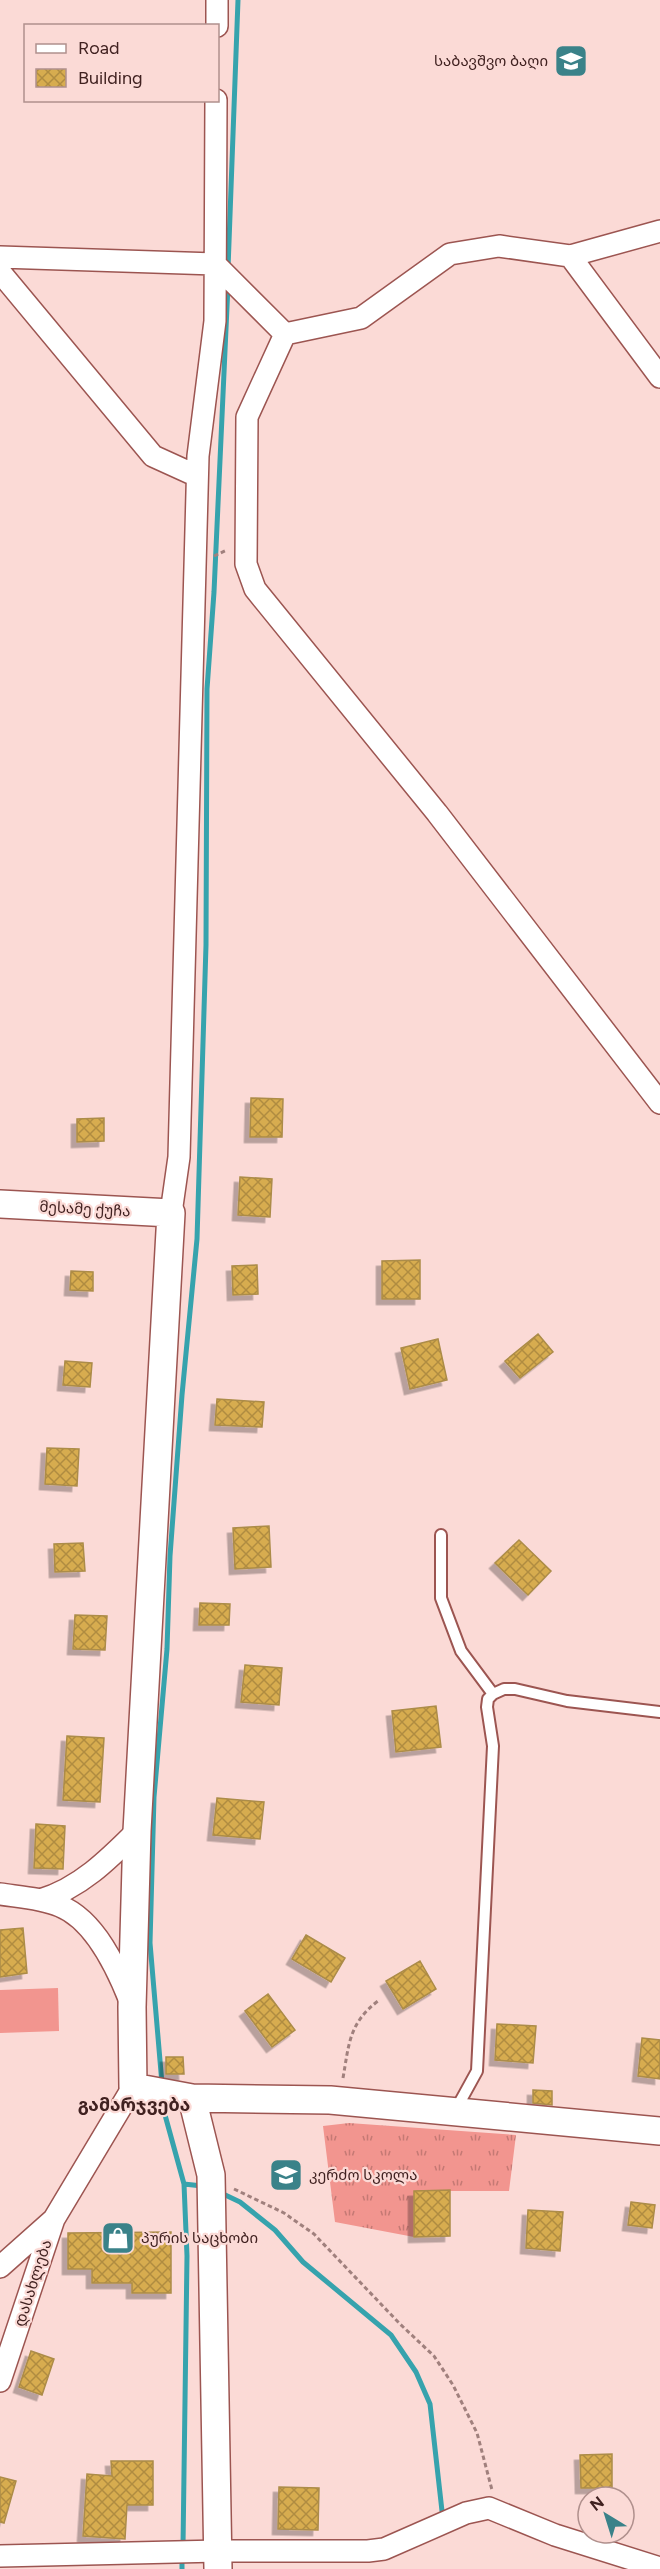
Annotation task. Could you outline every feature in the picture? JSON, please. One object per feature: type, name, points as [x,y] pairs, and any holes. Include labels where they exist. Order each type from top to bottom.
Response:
[{"type":"street","points":[[217,0],[217,24]]},
{"type":"street","points":[[0,2267],[54,2219],[133,2087],[132,2007],[137,1831],[171,1213],[179,1157],[197,476],[215,321],[216,102]]},
{"type":"street","points":[[285,334],[361,318],[450,254],[499,246],[570,256],[660,231]]},
{"type":"street","points":[[570,256],[660,377]]},
{"type":"street","points":[[0,257],[215,264],[285,334]]},
{"type":"street","points":[[0,272],[153,456],[197,476]]},
{"type":"street","points":[[285,334],[247,417],[246,564],[255,589],[437,813],[660,1103]]},
{"type":"street","name":"მესამე ქუჩა","points":[[0,1204],[171,1213]]},
{"type":"street","points":[[40,1900],[77,1884],[137,1831]]},
{"type":"street","points":[[0,1894],[62,1906],[79,1919],[103,1943],[120,1976],[132,2007]]},
{"type":"street","points":[[133,2087],[192,2098],[339,2101],[660,2131]]},
{"type":"street","points":[[192,2098],[211,2175],[218,2560]]},
{"type":"street","name":"დასახლება","points":[[0,2381],[54,2219]]},
{"type":"street","points":[[0,2556],[218,2560],[368,2551],[384,2549],[466,2512],[489,2508],[497,2509],[555,2535],[660,2568]]},
{"type":"lane","points":[[441,1535],[441,1598],[461,1651],[493,1694]]},
{"type":"lane","points":[[455,2112],[477,2071],[493,1746],[487,1707],[488,1699],[504,1689],[515,1689],[567,1701],[660,1713]]},
{"type":"path","points":[[193,565],[246,542]]},
{"type":"path","points":[[339,2101],[348,2049],[355,2027],[360,2016],[378,2001]]},
{"type":"path","points":[[211,2175],[265,2206],[284,2213],[314,2234],[434,2356],[453,2385],[477,2433],[497,2509]]},
{"type":"green space","points":[[58,1988],[59,2031],[0,2033],[0,1990]]},
{"type":"green space","points":[[349,2123],[516,2135],[509,2191],[414,2191],[414,2237],[335,2222],[323,2126]]},
{"type":"building","points":[[251,1098],[283,1099],[282,1137],[250,1137]]},
{"type":"building","points":[[104,1118],[104,1141],[77,1142],[77,1119]]},
{"type":"building","points":[[240,1177],[272,1179],[270,1217],[238,1215]]},
{"type":"building","points":[[420,1260],[420,1299],[382,1299],[382,1261]]},
{"type":"building","points":[[257,1265],[258,1294],[233,1295],[232,1266]]},
{"type":"building","points":[[71,1271],[93,1272],[93,1291],[70,1290]]},
{"type":"building","points":[[538,1334],[553,1352],[520,1378],[505,1361]]},
{"type":"building","points":[[438,1339],[447,1380],[410,1389],[401,1348]]},
{"type":"building","points":[[65,1361],[92,1363],[90,1387],[63,1385]]},
{"type":"building","points":[[217,1399],[264,1402],[262,1427],[215,1425]]},
{"type":"building","points":[[47,1448],[79,1449],[77,1486],[45,1484]]},
{"type":"building","points":[[269,1526],[271,1567],[235,1569],[233,1528]]},
{"type":"building","points":[[519,1540],[551,1571],[528,1595],[495,1563]]},
{"type":"building","points":[[83,1543],[85,1571],[55,1572],[54,1544]]},
{"type":"building","points":[[200,1603],[230,1604],[229,1625],[199,1625]]},
{"type":"building","points":[[75,1615],[107,1616],[105,1650],[73,1649]]},
{"type":"building","points":[[245,1665],[282,1668],[279,1705],[241,1702]]},
{"type":"building","points":[[436,1706],[441,1747],[396,1752],[392,1711]]},
{"type":"building","points":[[67,1736],[104,1738],[100,1802],[63,1800]]},
{"type":"building","points":[[217,1798],[264,1802],[260,1839],[213,1835]]},
{"type":"building","points":[[36,1824],[65,1826],[63,1869],[34,1868]]},
{"type":"building","points":[[23,1928],[27,1973],[0,1977],[0,1930]]},
{"type":"building","points":[[306,1935],[345,1958],[331,1982],[292,1959]]},
{"type":"building","points":[[420,1961],[436,1989],[403,2009],[386,1981]]},
{"type":"building","points":[[268,1994],[295,2030],[272,2047],[245,2011]]},
{"type":"building","points":[[497,2024],[536,2026],[533,2063],[495,2060]]},
{"type":"building","points":[[642,2038],[660,2040],[660,2079],[638,2076]]},
{"type":"building","points":[[166,2057],[183,2057],[184,2074],[166,2074]]},
{"type":"building","points":[[533,2090],[552,2091],[552,2105],[533,2103]]},
{"type":"building","points":[[450,2190],[450,2236],[414,2237],[414,2191]]},
{"type":"building","points":[[631,2202],[655,2205],[652,2228],[628,2225]]},
{"type":"building","points":[[528,2210],[563,2212],[560,2251],[526,2248]]},
{"type":"building","points":[[171,2232],[171,2293],[132,2293],[132,2283],[92,2283],[92,2269],[68,2269],[68,2233]]},
{"type":"building","points":[[31,2351],[54,2359],[42,2395],[19,2387]]},
{"type":"building","points":[[612,2454],[612,2485],[581,2485],[580,2455]]},
{"type":"building","points":[[111,2461],[153,2461],[153,2505],[127,2505],[125,2539],[83,2536],[87,2474],[112,2476]]},
{"type":"building","points":[[0,2477],[16,2481],[4,2523],[0,2522]]},
{"type":"building","points":[[279,2487],[319,2488],[318,2530],[278,2529]]},
{"type":"waterway","points":[[228,269],[238,0]]},
{"type":"waterway","points":[[162,2084],[150,1943],[154,1797],[167,1649],[170,1556],[182,1395],[197,1239],[206,945],[207,689],[214,592],[228,285]]},
{"type":"waterway","points":[[164,2100],[165,2115],[184,2184],[187,2256],[183,2546]]},
{"type":"waterway","points":[[184,2184],[202,2186]]},
{"type":"waterway","points":[[219,2192],[240,2202],[275,2230],[303,2262],[391,2335],[416,2372],[430,2404],[442,2511]]},
{"type":"waterway","points":[[182,2556],[182,2569]]},
{"type":"place","name":"საბავშვო ბაღი","points":[[571,61]]},
{"type":"place","name":"კერძო სკოლა","points":[[286,2175]]},
{"type":"place","name":"პურის საცხობი","points":[[118,2238]]},
{"type":"district","name":"გამარჯვება","points":[[134,2105]]}]
